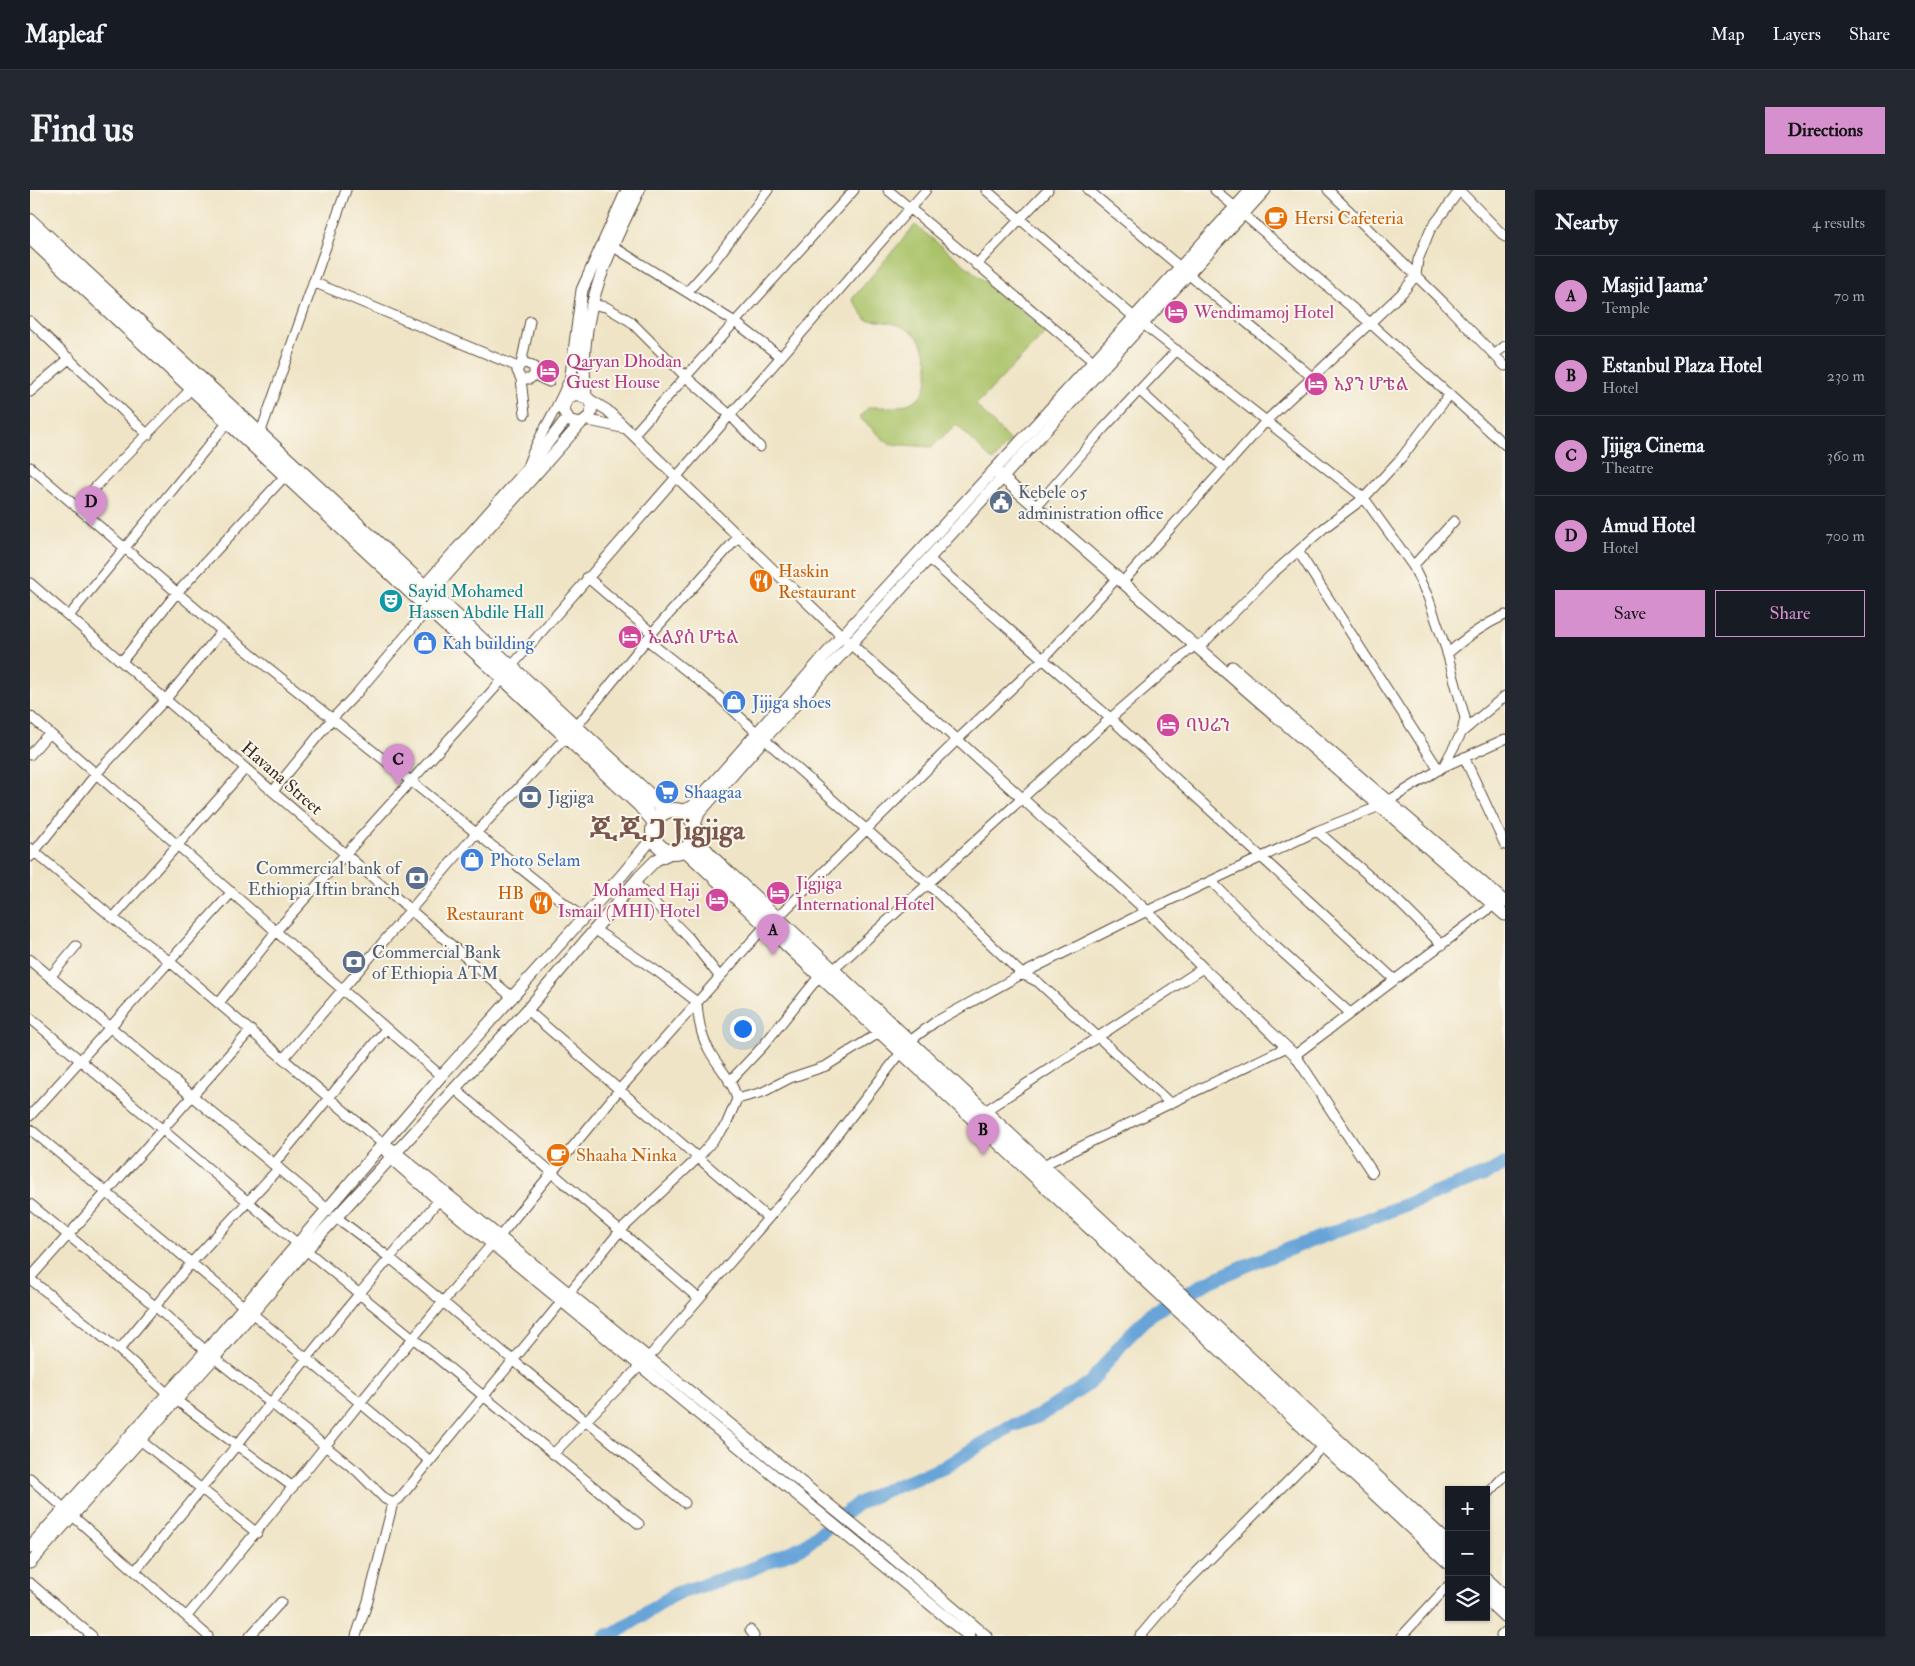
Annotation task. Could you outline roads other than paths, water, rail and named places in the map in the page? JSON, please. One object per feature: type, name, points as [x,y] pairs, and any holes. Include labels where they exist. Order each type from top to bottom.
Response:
[{"type":"highway","points":[[30,221],[260,434],[424,598]]},
{"type":"highway","points":[[30,237],[285,476],[507,673],[570,733],[655,822]]},
{"type":"highway","points":[[570,733],[666,811],[680,811],[691,819],[686,842]]},
{"type":"highway","points":[[666,811],[655,822],[654,836],[662,848],[686,842]]},
{"type":"highway","points":[[686,842],[1148,1272],[1445,1539]]},
{"type":"highway","points":[[827,972],[882,1031],[906,1046],[985,1111],[1043,1165],[1148,1272]]},
{"type":"highway","points":[[1193,1313],[1324,1445],[1445,1558]]},
{"type":"highway","points":[[1490,1584],[1505,1598]]},
{"type":"highway","points":[[1490,1601],[1505,1615]]},
{"type":"main road","points":[[584,421],[573,422],[567,418],[563,410],[568,398],[582,290],[627,190]]},
{"type":"main road","points":[[424,598],[584,421],[592,408],[587,398],[582,363],[591,304],[600,273],[638,190]]},
{"type":"main road","points":[[1239,211],[1251,190]]},
{"type":"main road","points":[[680,811],[692,807],[760,736],[1184,270],[1239,211],[1265,190]]},
{"type":"main road","points":[[847,639],[928,558],[1093,362],[1138,320]]},
{"type":"main road","points":[[568,398],[576,394],[587,398]]},
{"type":"main road","points":[[424,598],[567,418]]},
{"type":"main road","points":[[1001,471],[1040,502],[1122,577]]},
{"type":"main road","points":[[1001,471],[1500,904],[1505,915]]},
{"type":"main road","points":[[332,1213],[394,1155],[455,1089],[527,1010],[634,882],[656,860],[686,842],[699,813],[760,736]]},
{"type":"main road","points":[[30,1563],[68,1512],[210,1355],[332,1213],[383,1144],[441,1076],[584,918],[654,836]]},
{"type":"main road","points":[[383,1144],[439,1200],[496,1240]]},
{"type":"main road","points":[[394,1155],[862,1539],[986,1636]]},
{"type":"main road","points":[[30,1547],[140,1440],[172,1397]]},
{"type":"main road","points":[[862,1539],[969,1636]]},
{"type":"street","points":[[255,448],[346,190]]},
{"type":"street","points":[[688,291],[713,263],[768,190]]},
{"type":"street","points":[[633,435],[854,190]]},
{"type":"street","points":[[888,190],[1093,362]]},
{"type":"street","points":[[219,1003],[276,930],[507,673],[588,577],[926,190]]},
{"type":"street","points":[[986,190],[1020,217],[1138,320],[1364,498],[1413,566],[1428,597],[1447,654],[1465,718],[1462,732],[1441,769]]},
{"type":"street","points":[[976,264],[1048,190]]},
{"type":"street","points":[[1088,190],[1312,377]]},
{"type":"street","points":[[1215,190],[1370,323],[1505,445]]},
{"type":"street","points":[[1328,190],[1416,275],[1505,366]]},
{"type":"street","points":[[187,1616],[257,1533],[324,1446],[412,1338],[496,1240],[551,1171],[719,976],[772,921],[958,738],[1043,659],[1122,577],[1267,420],[1402,292],[1416,275],[1418,260],[1430,230],[1459,190],[1505,237]]},
{"type":"street","points":[[612,246],[688,291],[735,322],[782,357]]},
{"type":"street","points":[[313,282],[520,365],[530,364],[534,368],[534,375],[530,380],[521,379]]},
{"type":"street","points":[[591,304],[606,306],[630,321],[686,378],[730,415],[760,447]]},
{"type":"street","points":[[30,321],[148,435]]},
{"type":"street","points":[[525,414],[521,379],[518,376],[530,322]]},
{"type":"street","points":[[1494,355],[1505,346]]},
{"type":"street","points":[[1040,502],[1177,350]]},
{"type":"street","points":[[30,392],[70,358]]},
{"type":"street","points":[[534,375],[549,382]]},
{"type":"street","points":[[526,471],[534,446],[559,403],[570,376]]},
{"type":"street","points":[[76,507],[148,435],[191,388]]},
{"type":"street","points":[[1139,390],[1224,468]]},
{"type":"street","points":[[729,1082],[827,972],[928,884],[1110,718],[1199,644],[1298,551],[1364,498],[1402,457],[1449,395]]},
{"type":"street","points":[[587,398],[607,410],[676,478],[847,639],[1147,912],[1287,1047],[1295,1055],[1372,1172]]},
{"type":"street","points":[[584,421],[624,428]]},
{"type":"street","points":[[68,616],[145,525],[228,422]]},
{"type":"street","points":[[30,467],[222,632],[478,832],[584,918]]},
{"type":"street","points":[[122,661],[176,594],[285,476]]},
{"type":"street","points":[[1413,566],[1454,521]]},
{"type":"street","points":[[284,1058],[412,912],[478,832],[570,733],[649,637],[739,536]]},
{"type":"street","points":[[1298,551],[1441,769]]},
{"type":"street","points":[[928,558],[1110,718],[1395,980]]},
{"type":"street","points":[[588,577],[649,637],[717,695],[760,736],[928,884],[1022,974],[1038,982],[1100,1037],[1170,1103]]},
{"type":"street","name":"Havana Street","points":[[30,583],[513,998]]},
{"type":"street","points":[[273,791],[332,718],[369,679],[424,598]]},
{"type":"street","points":[[1447,654],[1465,638],[1505,615]]},
{"type":"street","points":[[222,632],[166,699],[96,774],[32,852],[169,961],[383,1144]]},
{"type":"street","points":[[1462,732],[1505,696]]},
{"type":"street","points":[[30,716],[441,1076]]},
{"type":"street","points":[[30,755],[49,733]]},
{"type":"street","points":[[553,1454],[585,1419],[645,1361],[808,1172],[906,1046],[934,1022],[1022,974],[1147,912],[1317,831],[1383,803],[1441,769],[1505,739]]},
{"type":"street","points":[[1464,758],[1505,845]]},
{"type":"street","points":[[113,918],[245,769]]},
{"type":"street","points":[[1317,831],[1397,900],[1442,945]]},
{"type":"street","points":[[1211,881],[1273,944],[1350,1014]]},
{"type":"street","points":[[634,882],[689,938],[719,976]]},
{"type":"street","points":[[30,1116],[232,892]]},
{"type":"street","points":[[1295,1055],[1500,904]]},
{"type":"street","points":[[356,1636],[368,1602],[393,1503],[430,1461],[620,1230],[698,1158],[726,1125],[737,1099],[701,1032],[697,1002],[594,929]]},
{"type":"street","points":[[50,977],[76,946]]},
{"type":"street","points":[[30,960],[332,1213],[390,1258],[685,1503]]},
{"type":"street","points":[[985,1111],[1203,968]]},
{"type":"street","points":[[527,1010],[768,1218]]},
{"type":"street","points":[[30,1018],[302,1247],[639,1524]]},
{"type":"street","points":[[119,1350],[192,1262],[248,1202],[386,1029]]},
{"type":"street","points":[[251,1030],[30,1278],[119,1350],[172,1397],[293,1487]]},
{"type":"street","points":[[737,1099],[763,1092],[790,1078],[826,1066],[882,1031]]},
{"type":"street","points":[[1043,1165],[1287,1047]]},
{"type":"street","points":[[455,1089],[698,1298]]},
{"type":"street","points":[[30,1129],[430,1461]]},
{"type":"street","points":[[135,1571],[359,1294],[439,1200]]},
{"type":"street","points":[[30,1204],[156,1307],[210,1355],[358,1472],[385,1498],[393,1503]]},
{"type":"street","points":[[140,1440],[257,1533]]},
{"type":"street","points":[[1140,1636],[1180,1589],[1324,1445]]},
{"type":"street","points":[[1490,1492],[1505,1475]]},
{"type":"street","points":[[30,1478],[208,1636]]},
{"type":"street","points":[[30,1583],[92,1636]]},
{"type":"street","points":[[1402,1636],[1445,1589]]},
{"type":"street","points":[[250,1636],[281,1602]]},
{"type":"street","points":[[1501,1636],[1505,1632]]},
{"type":"waterway","points":[[605,1636],[614,1634],[675,1594],[747,1571],[804,1546],[856,1505],[881,1492],[943,1468],[1009,1427],[1039,1416],[1090,1383],[1125,1340],[1153,1312],[1206,1283],[1245,1266],[1486,1174],[1505,1164]]},
{"type":"place","name":"Hersi Cafeteria","points":[[1276,218]]},
{"type":"place","name":"Wendimamoj Hotel","points":[[1176,312]]},
{"type":"place","name":"Qaryan Dhodan Guest House","points":[[548,371]]},
{"type":"place","name":"አያን ሆቴል","points":[[1316,384]]},
{"type":"place","name":"Kebele 05 administration office","points":[[1001,502]]},
{"type":"place","name":"Amud Hotel","points":[[91,527]]},
{"type":"place","name":"Haskin Restaurant","points":[[761,581]]},
{"type":"place","name":"Sayid Mohamed Hassen Abdile Hall","points":[[391,601]]},
{"type":"place","name":"ኤልያስ ሆቴል","points":[[630,637]]},
{"type":"place","name":"Kah building","points":[[425,643]]},
{"type":"place","name":"Jijiga shoes","points":[[734,702]]},
{"type":"place","name":"ባህሬን","points":[[1168,725]]},
{"type":"place","name":"Jijiga Cinema","points":[[398,785]]},
{"type":"place","name":"Shaagaa","points":[[667,792]]},
{"type":"place","name":"Jigjiga","points":[[530,797]]},
{"type":"place","name":"Photo Selam","points":[[472,860]]},
{"type":"place","name":"Commercial bank of Ethiopia Iftin branch","points":[[417,878]]},
{"type":"place","name":"Jigjiga International Hotel","points":[[778,893]]},
{"type":"place","name":"Mohamed Haji Ismail (MHI) Hotel","points":[[717,900]]},
{"type":"place","name":"HB Restaurant","points":[[541,903]]},
{"type":"place","name":"Masjid Jaama'","points":[[773,955]]},
{"type":"place","name":"Commercial Bank of Ethiopia ATM","points":[[354,962]]},
{"type":"place","name":"Shaaha Ninka","points":[[558,1155]]},
{"type":"place","name":"Estanbul Plaza Hotel","points":[[983,1155]]},
{"type":"district","name":"ጂጂጋ Jigjiga","points":[[667,829]]}]
